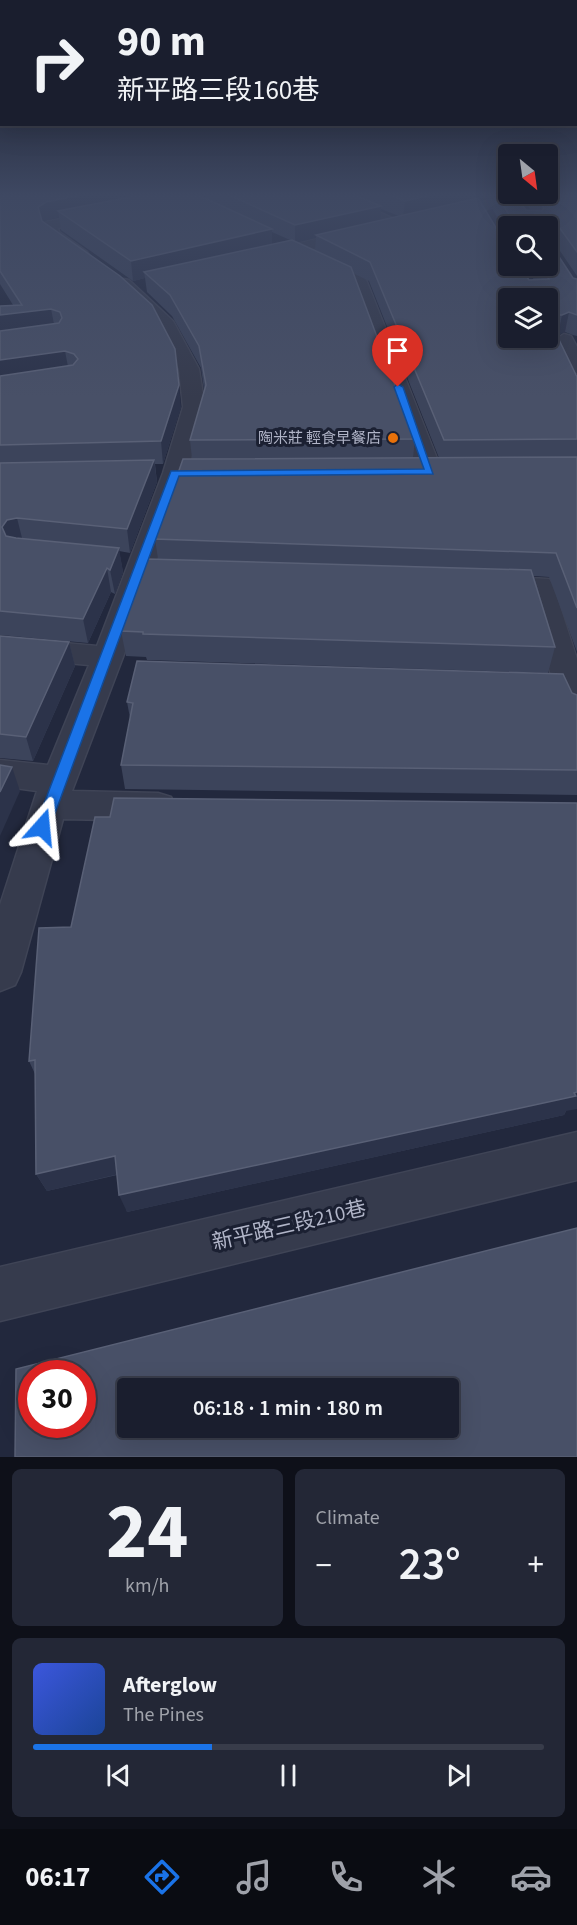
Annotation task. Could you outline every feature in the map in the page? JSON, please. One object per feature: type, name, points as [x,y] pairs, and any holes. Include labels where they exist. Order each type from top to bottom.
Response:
[{"type":"street","points":[[318,262],[359,282],[430,471]]},
{"type":"street","points":[[0,972],[54,793],[105,664],[175,473],[194,407],[189,369],[164,321],[131,282]]},
{"type":"street","points":[[564,340],[577,368]]},
{"type":"street","points":[[469,583],[540,585],[574,698]]},
{"type":"street","points":[[0,647],[105,664],[139,672]]},
{"type":"street","points":[[534,685],[574,698]]},
{"type":"street","points":[[0,773],[54,793],[190,807]]},
{"type":"street","name":"新平路三段210巷","points":[[0,1294],[577,1156]]},
{"type":"building","points":[[0,262],[100,262],[120,276],[152,305],[175,349],[179,385],[161,441],[0,445],[0,376],[73,365],[78,359],[74,354],[65,351],[0,360],[0,331],[59,323],[62,318],[60,312],[51,309],[0,315],[0,306],[22,305],[0,271]]},
{"type":"building","points":[[190,262],[340,262],[351,267],[415,439],[190,440],[206,385],[199,346],[170,295],[144,272]]},
{"type":"building","points":[[370,262],[498,262],[498,276],[526,276],[529,280],[549,279],[547,276],[558,276],[558,262],[562,262],[573,278],[577,279],[577,315],[569,312],[558,315],[558,288],[498,288],[498,348],[558,348],[558,338],[577,377],[577,439],[444,440]]},
{"type":"building","points":[[577,457],[577,608],[556,553],[155,539],[183,459]]},
{"type":"building","points":[[154,460],[127,529],[17,518],[7,520],[2,527],[6,536],[16,538],[119,548],[110,570],[107,568],[83,619],[0,611],[0,463]]},
{"type":"building","points":[[147,559],[531,570],[555,647],[143,634],[143,632],[121,631]]},
{"type":"building","points":[[0,636],[69,642],[26,737],[0,734]]},
{"type":"building","points":[[137,661],[563,674],[572,693],[577,695],[577,770],[121,765],[133,703],[127,702]]},
{"type":"building","points":[[0,765],[12,767],[0,792]]},
{"type":"building","points":[[114,798],[577,803],[577,1092],[574,1093],[576,1096],[119,1195],[115,1156],[36,1174],[35,1060],[29,1061],[39,928],[71,927],[95,817],[110,817]]},
{"type":"building","points":[[577,1228],[577,1457],[15,1457],[16,1369],[18,1368],[18,1438],[96,1438],[96,1360],[52,1360]]},
{"type":"place","name":"陶米莊 輕食早餐店","points":[[393,438]]},
{"type":"route","points":[[42,827],[108,657],[175,473],[430,471],[398,387]]}]
